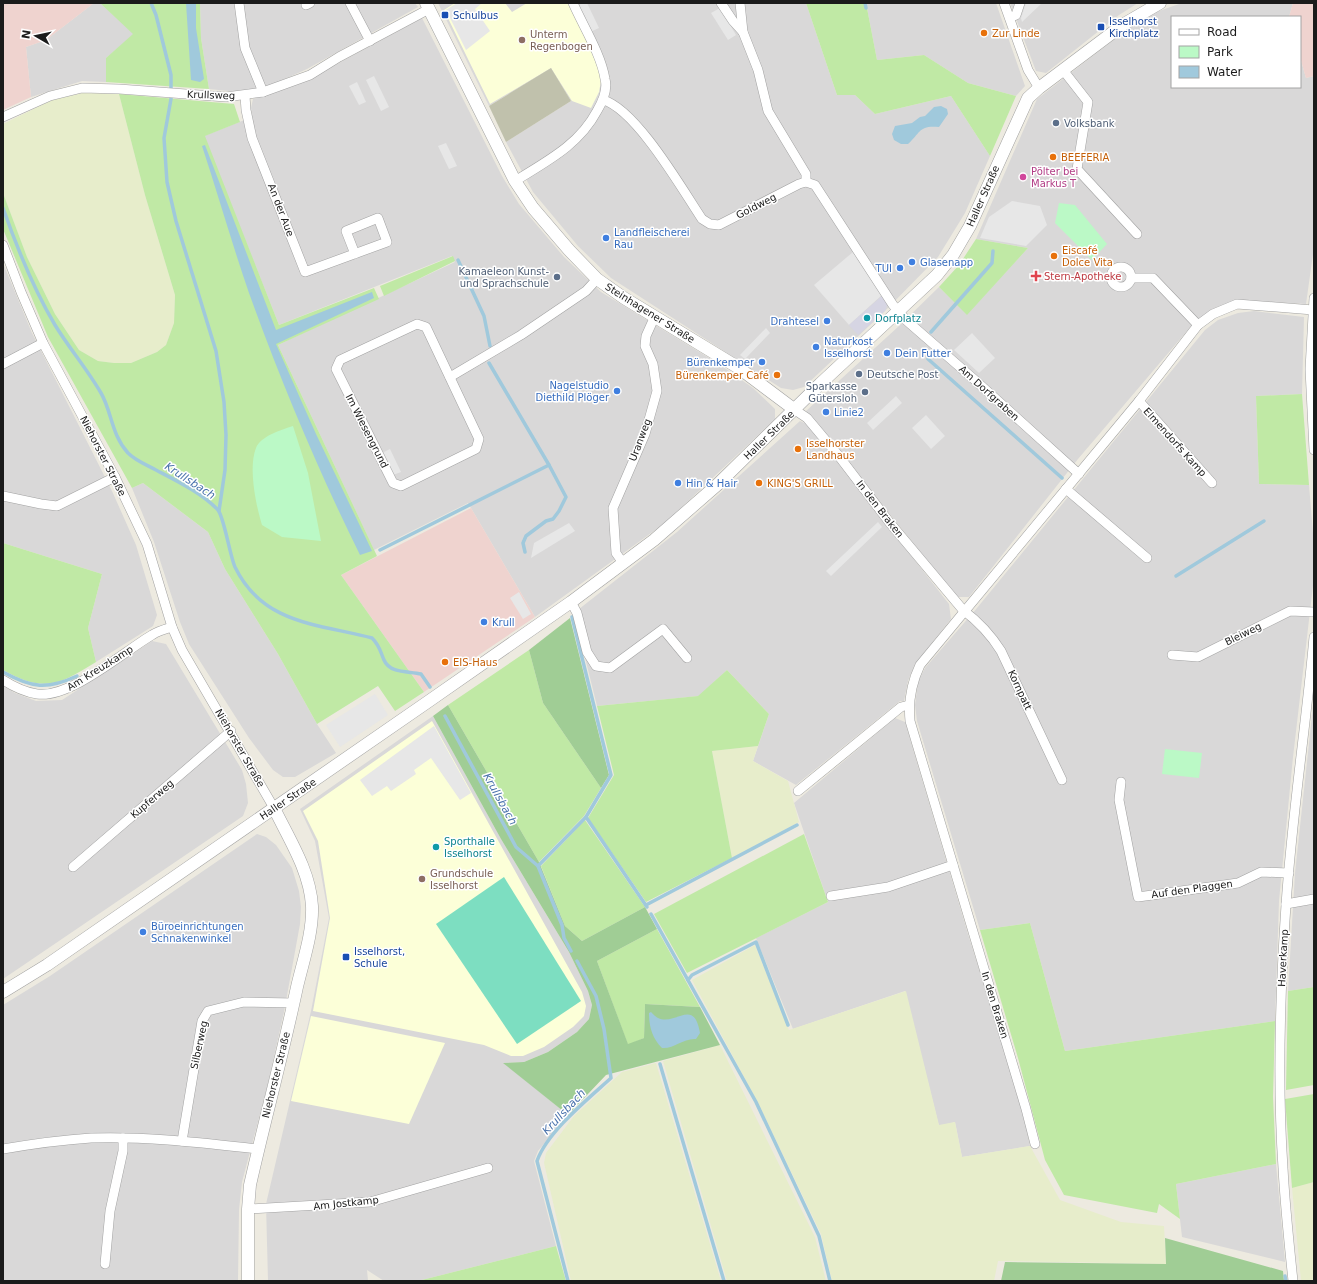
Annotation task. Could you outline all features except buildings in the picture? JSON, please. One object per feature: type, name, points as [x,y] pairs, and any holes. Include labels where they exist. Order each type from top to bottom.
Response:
[{"type":"street","points":[[239,3],[245,48],[263,92]]},
{"type":"street","points":[[350,3],[370,41]]},
{"type":"street","points":[[515,181],[563,151],[578,139],[591,123],[603,100],[606,86],[603,70],[573,3]]},
{"type":"street","points":[[721,3],[733,21],[743,32]]},
{"type":"street","points":[[740,3],[743,32],[758,70],[768,112],[806,174],[806,182],[815,185],[899,312]]},
{"type":"street","points":[[1004,3],[1028,70],[1039,88]]},
{"type":"street","points":[[1010,17],[1016,15],[1020,3]]},
{"type":"street","name":"Haller Straße","points":[[3,992],[47,965],[571,602],[680,519],[937,275],[952,255],[975,218],[1028,98],[1039,88],[1124,24],[1160,3]]},
{"type":"street","name":"Krullsweg","points":[[3,117],[50,96],[82,88],[162,92],[226,98],[246,96],[263,92],[310,75],[428,6]]},
{"type":"street","name":"Steinhagener Straße","points":[[428,6],[515,181],[533,208],[569,250],[597,279],[739,368],[795,410]]},
{"type":"street","points":[[1063,70],[1088,102],[1077,168],[1137,234]]},
{"type":"street","name":"An der Aue","points":[[246,96],[246,110],[252,138],[305,272],[355,254],[387,242],[378,218],[346,230],[355,254]]},
{"type":"street","name":"Goldweg","points":[[603,100],[613,102],[625,113],[651,143],[702,219],[710,224],[719,225],[806,182]]},
{"type":"street","name":"Niehorster Straße","points":[[3,245],[43,343],[115,477],[147,544],[172,627],[182,650],[231,731],[274,808],[297,851],[310,889],[312,907],[310,927],[294,1003],[250,1185],[248,1209],[248,1281]]},
{"type":"street","points":[[1131,278],[1153,278],[1198,325]]},
{"type":"street","points":[[450,377],[521,335],[586,291],[597,279]]},
{"type":"street","points":[[1314,298],[1310,369],[1314,450]]},
{"type":"street","name":"Elmendorfs Kamp","points":[[1079,474],[1139,401],[1198,325],[1214,314],[1237,304],[1313,310]]},
{"type":"street","name":"Am Dorfgraben","points":[[899,312],[907,321],[976,380],[1079,474]]},
{"type":"street","name":"Uranweg","points":[[623,563],[616,553],[613,508],[644,434],[656,391],[653,364],[646,346],[646,336],[655,316]]},
{"type":"street","name":"Im Wiesengrund","points":[[417,324],[426,327],[450,377],[479,439],[476,449],[401,486],[393,483],[336,369],[340,360],[417,324]]},
{"type":"street","points":[[3,364],[43,343]]},
{"type":"street","name":"Elmendorfs Kamp","points":[[1139,401],[1212,483]]},
{"type":"street","name":"In den Braken","points":[[795,410],[807,418],[890,523],[964,610]]},
{"type":"street","name":"In den Braken","points":[[1034,1144],[1024,1102],[910,721],[908,705],[912,681],[920,665],[964,610],[1079,474]]},
{"type":"street","points":[[3,496],[57,506],[115,477]]},
{"type":"street","points":[[1066,489],[1147,558]]},
{"type":"street","points":[[571,602],[577,613],[587,652],[596,666],[610,668],[663,628],[686,658]]},
{"type":"street","name":"Kornpatt","points":[[964,610],[976,620],[1001,650],[1062,780]]},
{"type":"street","name":"Bleiweg","points":[[1172,655],[1198,657],[1290,611],[1314,612]]},
{"type":"street","name":"Am Kreuzkamp","points":[[3,680],[17,689],[38,694],[60,692],[77,684],[153,634],[172,627]]},
{"type":"street","name":"Haverkamp","points":[[1293,1281],[1283,1168],[1280,1095],[1282,987],[1286,904],[1299,760],[1314,637]]},
{"type":"street","points":[[798,791],[901,707],[908,705]]},
{"type":"street","name":"Kupferweg","points":[[73,867],[231,731]]},
{"type":"street","name":"Auf den Plaggen","points":[[1120,782],[1119,800],[1138,897],[1238,883],[1261,872],[1289,873]]},
{"type":"street","points":[[831,896],[888,887],[953,865]]},
{"type":"street","points":[[1286,904],[1314,898]]},
{"type":"street","name":"Silberweg","points":[[182,1141],[202,1021],[208,1011],[244,1002],[294,1003]]},
{"type":"street","points":[[3,1149],[37,1143],[91,1138],[123,1138],[182,1141],[258,1149]]},
{"type":"street","points":[[105,1264],[110,1211],[123,1151],[123,1138]]},
{"type":"street","name":"Am Jostkamp","points":[[248,1209],[370,1202],[488,1168]]},
{"type":"shaded area","points":[[3,3],[94,3],[46,40],[26,47],[31,97],[3,110]]},
{"type":"shaded area","points":[[94,3],[100,3],[134,34],[106,58],[106,82],[82,81],[31,97],[26,47],[46,40]]},
{"type":"shaded area","points":[[200,3],[415,3],[418,7],[307,69],[267,87],[238,92],[209,89],[201,38]]},
{"type":"shaded area","points":[[438,3],[806,3],[837,95],[855,95],[875,114],[951,96],[990,156],[965,213],[938,257],[885,311],[804,387],[793,390],[781,388],[611,278],[578,246],[533,192],[506,142],[571,101],[551,68],[489,106]]},
{"type":"shaded area","name":"Unterm Regenbogen","points":[[455,3],[505,3],[512,12],[527,3],[570,3],[599,70],[601,81],[599,92],[591,108],[572,101],[551,68],[490,104],[444,10]]},
{"type":"shaded area","points":[[457,3],[482,3],[475,9],[490,31],[466,50],[446,10]]},
{"type":"shaded area","points":[[587,3],[599,28],[590,32],[578,5]]},
{"type":"shaded area","points":[[866,3],[996,3],[1025,86],[1016,96],[968,83],[924,55],[877,60]]},
{"type":"shaded area","points":[[1010,3],[1138,3],[1119,15],[1046,73],[1036,71]]},
{"type":"shaded area","points":[[1026,3],[1042,3],[1022,22],[1021,18]]},
{"type":"shaded area","points":[[1182,3],[1293,3],[1289,16],[1171,16],[1171,88],[1301,88],[1301,60],[1306,78],[1314,76],[1314,247],[1306,304],[1236,300],[1211,310],[1193,324],[1078,459],[969,597],[957,597],[806,411],[899,326],[939,287],[967,314],[1028,248],[976,239],[1037,99],[1129,28],[1156,12]]},
{"type":"shaded area","points":[[1293,3],[1314,3],[1314,76],[1306,78],[1301,60],[1301,16],[1289,16]]},
{"type":"shaded area","points":[[720,8],[736,35],[728,40],[711,13]]},
{"type":"shaded area","points":[[422,18],[502,176],[519,204],[564,257],[601,292],[719,364],[753,388],[775,409],[775,419],[665,523],[535,617],[468,503],[374,550],[278,345],[455,262],[452,256],[279,325],[204,136],[252,117],[251,108],[253,99],[311,78]]},
{"type":"shaded area","points":[[551,68],[571,101],[506,142],[489,106]]},
{"type":"shaded area","points":[[374,76],[389,107],[381,111],[366,80]]},
{"type":"shaded area","points":[[357,82],[366,102],[359,105],[349,86]]},
{"type":"shaded area","points":[[83,93],[119,94],[145,195],[175,295],[174,323],[166,345],[157,352],[131,363],[98,361],[79,350],[55,314],[27,257],[3,193],[3,124],[52,100]]},
{"type":"shaded area","points":[[446,143],[457,166],[449,169],[438,146]]},
{"type":"shaded area","points":[[1012,201],[1040,206],[1047,225],[1026,246],[980,238],[989,217]]},
{"type":"shaded area","name":"Dorfplatz","points":[[853,252],[882,295],[849,325],[814,285]]},
{"type":"shaded area","points":[[3,263],[32,333],[112,491],[136,545],[157,615],[153,626],[96,662],[88,628],[102,574],[3,543]]},
{"type":"shaded area","name":"Dorfplatz","points":[[883,295],[887,305],[885,311],[858,335],[849,325]]},
{"type":"shaded area","points":[[1254,311],[1304,317],[1302,394],[1256,396],[1259,484],[1309,485],[1314,545],[1314,577],[1293,757],[1279,901],[1275,1021],[1065,1051],[1030,923],[980,930],[917,721],[915,705],[918,682],[925,668],[977,608],[1205,330],[1218,320],[1238,313]]},
{"type":"shaded area","points":[[766,328],[770,333],[745,359],[740,355]]},
{"type":"shaded area","points":[[972,333],[995,358],[979,373],[954,350]]},
{"type":"shaded area","points":[[896,396],[902,403],[873,430],[867,423]]},
{"type":"shaded area","points":[[926,415],[945,436],[931,449],[912,428]]},
{"type":"shaded area","points":[[800,421],[809,425],[949,604],[951,619],[915,664],[908,681],[904,701],[900,701],[796,785],[753,761],[769,714],[727,670],[699,696],[597,706],[574,613],[677,532]]},
{"type":"shaded area","points":[[390,449],[401,472],[393,475],[382,453]]},
{"type":"shaded area","points":[[143,483],[208,532],[225,569],[278,654],[317,724],[336,753],[295,777],[283,777],[273,770],[249,738],[189,644],[180,622],[154,542],[132,488]]},
{"type":"shaded area","points":[[471,508],[535,617],[424,692],[341,575]]},
{"type":"shaded area","points":[[878,522],[882,527],[831,576],[826,571]]},
{"type":"shaded area","points":[[569,523],[575,531],[531,558],[534,543]]},
{"type":"shaded area","points":[[519,592],[531,614],[523,619],[510,598]]},
{"type":"shaded area","points":[[152,641],[166,644],[242,770],[246,784],[248,803],[243,816],[3,979],[3,686],[15,693],[36,701],[62,700]]},
{"type":"shaded area","points":[[375,694],[388,715],[340,747],[326,725]]},
{"type":"shaded area","points":[[1314,697],[1314,987],[1288,991],[1295,873]]},
{"type":"shaded area","points":[[433,716],[501,839],[569,952],[588,991],[592,1005],[589,1019],[577,1032],[548,1052],[524,1062],[504,1063],[568,1115],[538,1151],[534,1161],[556,1246],[418,1281],[384,1281],[367,1270],[368,1281],[268,1281],[266,1204],[311,1011],[329,918],[315,841],[300,809]]},
{"type":"shaded area","points":[[895,718],[905,722],[968,934],[1022,1106],[1030,1146],[962,1157],[955,1122],[939,1126],[905,991],[793,1029],[756,938],[828,902],[794,803]]},
{"type":"shaded area","name":"Grundschule Isselhorst","points":[[432,721],[582,992],[586,1006],[584,1016],[573,1027],[544,1047],[523,1056],[511,1056],[484,1045],[313,1011],[330,918],[318,841],[303,811]]},
{"type":"shaded area","points":[[434,726],[471,793],[460,800],[431,758],[414,770],[416,774],[391,791],[387,786],[372,796],[360,780]]},
{"type":"shaded area","points":[[758,746],[753,761],[788,781],[799,822],[732,858],[712,751]]},
{"type":"shaded area","points":[[257,834],[266,837],[276,845],[292,868],[299,891],[301,907],[300,924],[284,1012],[267,1088],[242,1182],[239,1210],[238,1281],[3,1281],[3,1005],[50,976]]},
{"type":"shaded area","points":[[755,945],[789,1030],[906,991],[939,1125],[955,1122],[962,1157],[1030,1146],[1060,1200],[1121,1222],[1164,1226],[1166,1264],[998,1261],[994,1281],[832,1281],[821,1234],[758,1103],[692,980]]},
{"type":"shaded area","points":[[311,1016],[445,1043],[409,1124],[291,1101]]},
{"type":"shaded area","points":[[720,1045],[815,1237],[826,1281],[727,1281],[663,1061]]},
{"type":"shaded area","points":[[656,1063],[721,1281],[571,1281],[544,1163],[546,1153],[574,1116],[622,1072]]},
{"type":"shaded area","points":[[1276,1164],[1285,1262],[1182,1237],[1176,1184]]},
{"type":"shaded area","points":[[1314,1182],[1314,1281],[1301,1281],[1292,1188]]},
{"type":"green space","points":[[100,3],[200,3],[201,38],[209,89],[106,82],[106,58],[133,34]]},
{"type":"green space","points":[[806,3],[866,3],[877,60],[924,55],[968,83],[1016,96],[990,156],[951,96],[875,114],[855,95],[837,95]]},
{"type":"green space","points":[[119,94],[234,104],[240,122],[205,136],[279,325],[374,288],[379,299],[278,345],[377,556],[341,575],[424,692],[395,711],[378,686],[317,724],[278,654],[225,569],[208,532],[143,483],[132,488],[48,337],[3,229],[3,193],[27,257],[55,314],[79,350],[98,361],[131,363],[157,352],[166,345],[174,323],[175,295],[145,195]]},
{"type":"green space","points":[[1059,203],[1075,205],[1107,244],[1092,260],[1055,223]]},
{"type":"green space","points":[[976,239],[1028,248],[967,315],[939,287],[959,265]]},
{"type":"green space","points":[[453,256],[455,261],[384,296],[380,286]]},
{"type":"green space","points":[[1302,394],[1309,485],[1259,484],[1256,396]]},
{"type":"green space","points":[[293,426],[308,473],[321,541],[282,537],[262,525],[255,497],[253,466],[256,448],[262,440],[267,437]]},
{"type":"green space","points":[[3,543],[102,574],[88,628],[96,662],[61,681],[41,684],[30,682],[3,670]]},
{"type":"green space","points":[[570,618],[609,775],[601,788],[543,703],[529,650]]},
{"type":"green space","points":[[529,650],[543,703],[601,788],[584,816],[539,862],[448,705]]},
{"type":"green space","points":[[727,670],[769,714],[758,746],[712,751],[732,858],[646,902],[588,818],[614,775],[597,706],[698,696]]},
{"type":"green space","points":[[448,705],[539,862],[565,926],[582,941],[645,907],[657,929],[597,961],[628,1044],[644,1038],[645,1004],[700,1007],[720,1045],[606,1075],[568,1115],[503,1063],[524,1062],[548,1052],[577,1032],[589,1019],[592,1005],[588,991],[569,952],[501,839],[433,716]]},
{"type":"green space","points":[[1165,749],[1202,753],[1199,778],[1162,774]]},
{"type":"green space","points":[[585,820],[645,907],[582,941],[565,926],[541,866]]},
{"type":"green space","points":[[804,834],[828,902],[687,973],[654,914]]},
{"type":"green space","points":[[504,877],[581,1001],[517,1044],[436,924]]},
{"type":"green space","points":[[1030,923],[1065,1051],[1275,1021],[1273,1097],[1276,1164],[1176,1184],[1180,1219],[1159,1204],[1157,1213],[1064,1195],[1045,1160],[1018,1058],[980,930]]},
{"type":"green space","points":[[657,929],[700,1007],[645,1004],[644,1038],[628,1045],[597,961]]},
{"type":"green space","points":[[1314,987],[1314,1085],[1286,1090],[1288,991]]},
{"type":"green space","points":[[1314,1094],[1314,1182],[1292,1188],[1285,1099]]},
{"type":"green space","points":[[1165,1238],[1283,1271],[1284,1281],[1001,1281],[1005,1262],[1166,1264]]},
{"type":"green space","points":[[556,1246],[566,1281],[418,1281]]},
{"type":"water","points":[[186,3],[196,3],[196,28],[204,79],[200,82],[191,80]]},
{"type":"water","points":[[941,106],[947,109],[948,114],[939,127],[924,128],[908,144],[901,144],[894,140],[892,134],[895,126],[912,123],[920,117],[925,116],[934,107]]},
{"type":"water","points":[[205,145],[276,330],[372,292],[374,298],[276,344],[316,434],[372,551],[360,555],[329,491],[287,393],[243,275],[202,146]]},
{"type":"water","points":[[651,1012],[658,1018],[665,1019],[689,1015],[697,1022],[700,1033],[696,1039],[687,1040],[671,1047],[662,1048],[656,1040],[650,1027],[649,1013]]},
{"type":"waterway","points":[[151,3],[156,15],[171,75],[171,99],[164,138],[167,182],[176,221],[216,351],[224,402],[226,435],[225,470],[219,511]]},
{"type":"waterway","points":[[865,3],[866,8]]},
{"type":"waterway","name":"Krullsbach","points":[[3,208],[20,253],[47,311],[60,334],[90,375],[105,400],[118,438],[128,453],[138,461],[181,483],[205,498],[218,510],[235,567],[247,586],[261,601],[294,619],[313,625],[372,638],[378,646],[384,660],[391,668],[421,674],[430,687]]},
{"type":"waterway","points":[[931,332],[992,263],[993,251]]},
{"type":"waterway","points":[[458,260],[484,316],[490,346]]},
{"type":"waterway","points":[[928,359],[1062,478]]},
{"type":"waterway","points":[[380,550],[549,465],[489,363]]},
{"type":"waterway","points":[[525,552],[523,543],[526,536],[546,521],[553,519],[566,497],[549,465]]},
{"type":"waterway","points":[[1176,576],[1264,521]]},
{"type":"waterway","points":[[538,866],[586,817],[611,775],[572,617]]},
{"type":"waterway","points":[[3,672],[31,684],[40,685],[57,684],[77,676]]},
{"type":"waterway","name":"Krullsbach","points":[[445,716],[516,847],[538,866],[562,925],[564,938],[571,951]]},
{"type":"waterway","points":[[586,817],[647,907]]},
{"type":"waterway","points":[[646,905],[797,825]]},
{"type":"waterway","points":[[651,914],[756,1102],[819,1236],[830,1281]]},
{"type":"waterway","points":[[688,980],[692,975],[756,942],[788,1025]]},
{"type":"waterway","name":"Krullsbach","points":[[568,1281],[537,1161],[542,1150],[569,1116],[611,1078],[604,1029],[596,996],[577,961]]},
{"type":"waterway","points":[[660,1064],[724,1281]]},
{"type":"waterway","points":[[1285,1276],[1286,1281]]},
{"type":"place","name":"Schulbus","points":[[445,15]]},
{"type":"place","name":"Isselhorst Kirchplatz","points":[[1101,27]]},
{"type":"place","name":"Zur Linde","points":[[984,33]]},
{"type":"place","name":"Unterm Regenbogen","points":[[522,40]]},
{"type":"place","name":"Volksbank","points":[[1056,123]]},
{"type":"place","name":"BEEFERIA","points":[[1053,157]]},
{"type":"place","name":"Pölter bei Markus T","points":[[1023,177]]},
{"type":"place","name":"Landfleischerei Rau","points":[[606,238]]},
{"type":"place","name":"Eiscafé Dolce Vita","points":[[1054,256]]},
{"type":"place","name":"Glasenapp","points":[[912,262]]},
{"type":"place","name":"TUI","points":[[900,268]]},
{"type":"place","name":"Stern-Apotheke","points":[[1036,276]]},
{"type":"place","name":"Kamaeleon Kunst- und Sprachschule","points":[[557,277]]},
{"type":"place","name":"Dorfplatz","points":[[867,318]]},
{"type":"place","name":"Drahtesel","points":[[827,321]]},
{"type":"place","name":"Naturkost Isselhorst","points":[[816,347]]},
{"type":"place","name":"Dein Futter","points":[[887,353]]},
{"type":"place","name":"Bürenkemper","points":[[762,362]]},
{"type":"place","name":"Deutsche Post","points":[[859,374]]},
{"type":"place","name":"Bürenkemper Café","points":[[777,375]]},
{"type":"place","name":"Nagelstudio Diethild Plöger","points":[[617,391]]},
{"type":"place","name":"Sparkasse Gütersloh","points":[[865,392]]},
{"type":"place","name":"Linie2","points":[[826,412]]},
{"type":"place","name":"Isselhorster Landhaus","points":[[798,449]]},
{"type":"place","name":"Hin & Hair","points":[[678,483]]},
{"type":"place","name":"KING'S GRILL","points":[[759,483]]},
{"type":"place","name":"Krull","points":[[484,622]]},
{"type":"place","name":"EIS-Haus","points":[[445,662]]},
{"type":"place","name":"Sporthalle Isselhorst","points":[[436,847]]},
{"type":"place","name":"Grundschule Isselhorst","points":[[422,879]]},
{"type":"place","name":"Büroeinrichtungen Schnakenwinkel","points":[[143,932]]},
{"type":"place","name":"Isselhorst, Schule","points":[[346,957]]}]
